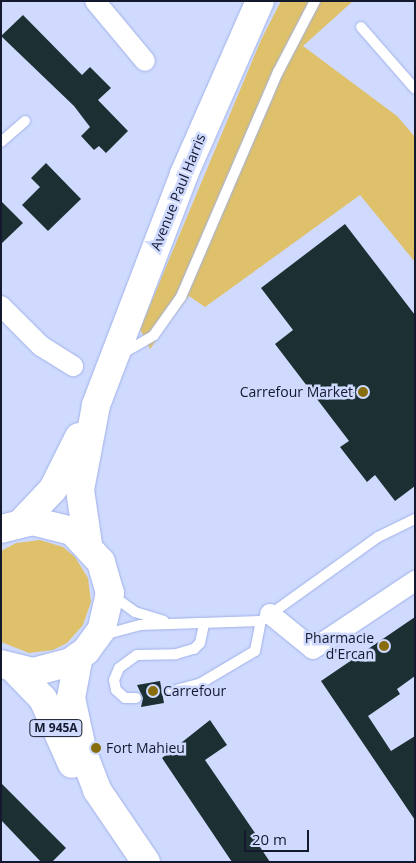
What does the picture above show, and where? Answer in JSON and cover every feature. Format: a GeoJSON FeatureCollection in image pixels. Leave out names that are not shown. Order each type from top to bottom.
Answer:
{"type":"FeatureCollection","features":[{"type":"Feature","properties":{"kind":"main road","name":"Avenue Paul Harris"},"geometry":{"type":"LineString","coordinates":[[11,526],[53,489],[103,385],[184,174],[255,6]]}},
{"type":"Feature","properties":{"kind":"main road","name":"Avenue Paul Harris"},"geometry":{"type":"LineString","coordinates":[[88,544],[80,505],[81,479],[103,385]]}},
{"type":"Feature","properties":{"kind":"main road"},"geometry":{"type":"LineString","coordinates":[[7,666],[53,669],[88,647],[106,621],[110,593],[101,562],[88,544],[62,526],[11,526]]}},
{"type":"Feature","properties":{"kind":"main road","name":"M 945A"},"geometry":{"type":"LineString","coordinates":[[88,647],[72,691],[72,710],[82,753],[97,790]]}},
{"type":"Feature","properties":{"kind":"main road","name":"M 945A"},"geometry":{"type":"LineString","coordinates":[[7,666],[43,699],[67,755],[97,790],[146,862]]}},
{"type":"Feature","properties":{"kind":"street"},"geometry":{"type":"LineString","coordinates":[[95,1],[145,61]]}},
{"type":"Feature","properties":{"kind":"street"},"geometry":{"type":"LineString","coordinates":[[1,306],[42,346],[73,366]]}},
{"type":"Feature","properties":{"kind":"street"},"geometry":{"type":"LineString","coordinates":[[266,617],[313,649],[415,581]]}},
{"type":"Feature","properties":{"kind":"lane"},"geometry":{"type":"LineString","coordinates":[[113,359],[154,336],[181,297],[278,72],[315,1]]}},
{"type":"Feature","properties":{"kind":"lane"},"geometry":{"type":"LineString","coordinates":[[361,27],[415,89]]}},
{"type":"Feature","properties":{"kind":"lane"},"geometry":{"type":"LineString","coordinates":[[1,142],[25,121]]}},
{"type":"Feature","properties":{"kind":"lane"},"geometry":{"type":"LineString","coordinates":[[88,647],[132,627],[172,623],[204,624],[266,617],[378,537],[415,519]]}},
{"type":"Feature","properties":{"kind":"lane"},"geometry":{"type":"LineString","coordinates":[[110,593],[134,612],[172,623]]}},
{"type":"Feature","properties":{"kind":"lane"},"geometry":{"type":"LineString","coordinates":[[172,691],[201,683],[255,651],[266,617]]}},
{"type":"Feature","properties":{"kind":"lane"},"geometry":{"type":"LineString","coordinates":[[136,698],[125,698],[116,690],[114,677],[119,668],[137,655],[176,654],[194,649],[200,643],[204,624]]}},
{"type":"Feature","properties":{"kind":"shaded area"},"geometry":{"type":"Polygon","coordinates":[[[281,1],[353,1],[303,46],[397,116],[415,137],[415,262],[360,195],[205,307],[189,296],[150,349],[140,329],[261,40],[281,1]]]}},
{"type":"Feature","properties":{"kind":"shaded area"},"geometry":{"type":"Polygon","coordinates":[[[40,540],[63,547],[75,557],[88,578],[91,602],[83,625],[67,643],[53,650],[29,653],[1,642],[1,551],[16,543],[40,540]]]}},
{"type":"Feature","properties":{"kind":"building"},"geometry":{"type":"Polygon","coordinates":[[[23,15],[82,75],[90,67],[111,88],[98,100],[128,131],[106,153],[99,146],[94,150],[81,136],[90,127],[74,106],[1,36],[23,15]]]}},
{"type":"Feature","properties":{"kind":"building"},"geometry":{"type":"Polygon","coordinates":[[[46,163],[81,199],[48,231],[22,205],[40,187],[31,178],[46,163]]]}},
{"type":"Feature","properties":{"kind":"building"},"geometry":{"type":"Polygon","coordinates":[[[1,201],[23,223],[1,244],[1,201]]]}},
{"type":"Feature","properties":{"kind":"building","name":"Carrefour Market"},"geometry":{"type":"Polygon","coordinates":[[[345,224],[415,315],[415,486],[395,501],[375,475],[367,482],[340,447],[349,441],[275,344],[293,330],[261,288],[345,224]]]}},
{"type":"Feature","properties":{"kind":"building"},"geometry":{"type":"Polygon","coordinates":[[[415,617],[415,676],[397,689],[400,694],[368,716],[391,751],[415,736],[415,820],[321,681],[415,617]]]}},
{"type":"Feature","properties":{"kind":"building"},"geometry":{"type":"Polygon","coordinates":[[[160,681],[164,703],[141,707],[143,698],[137,685],[160,681]]]}},
{"type":"Feature","properties":{"kind":"building"},"geometry":{"type":"Polygon","coordinates":[[[210,720],[227,745],[205,760],[255,833],[252,835],[270,862],[232,862],[162,758],[210,720]]]}},
{"type":"Feature","properties":{"kind":"building"},"geometry":{"type":"Polygon","coordinates":[[[1,783],[66,848],[52,862],[41,862],[1,820],[1,783]]]}},
{"type":"Feature","properties":{"kind":"place","name":"Carrefour Market"},"geometry":{"type":"Point","coordinates":[363,392]}},
{"type":"Feature","properties":{"kind":"place","name":"Pharmacie d'Ercan"},"geometry":{"type":"Point","coordinates":[384,646]}},
{"type":"Feature","properties":{"kind":"place","name":"Carrefour"},"geometry":{"type":"Point","coordinates":[153,691]}},
{"type":"Feature","properties":{"kind":"place","name":"Fort Mahieu"},"geometry":{"type":"Point","coordinates":[96,748]}}]}
